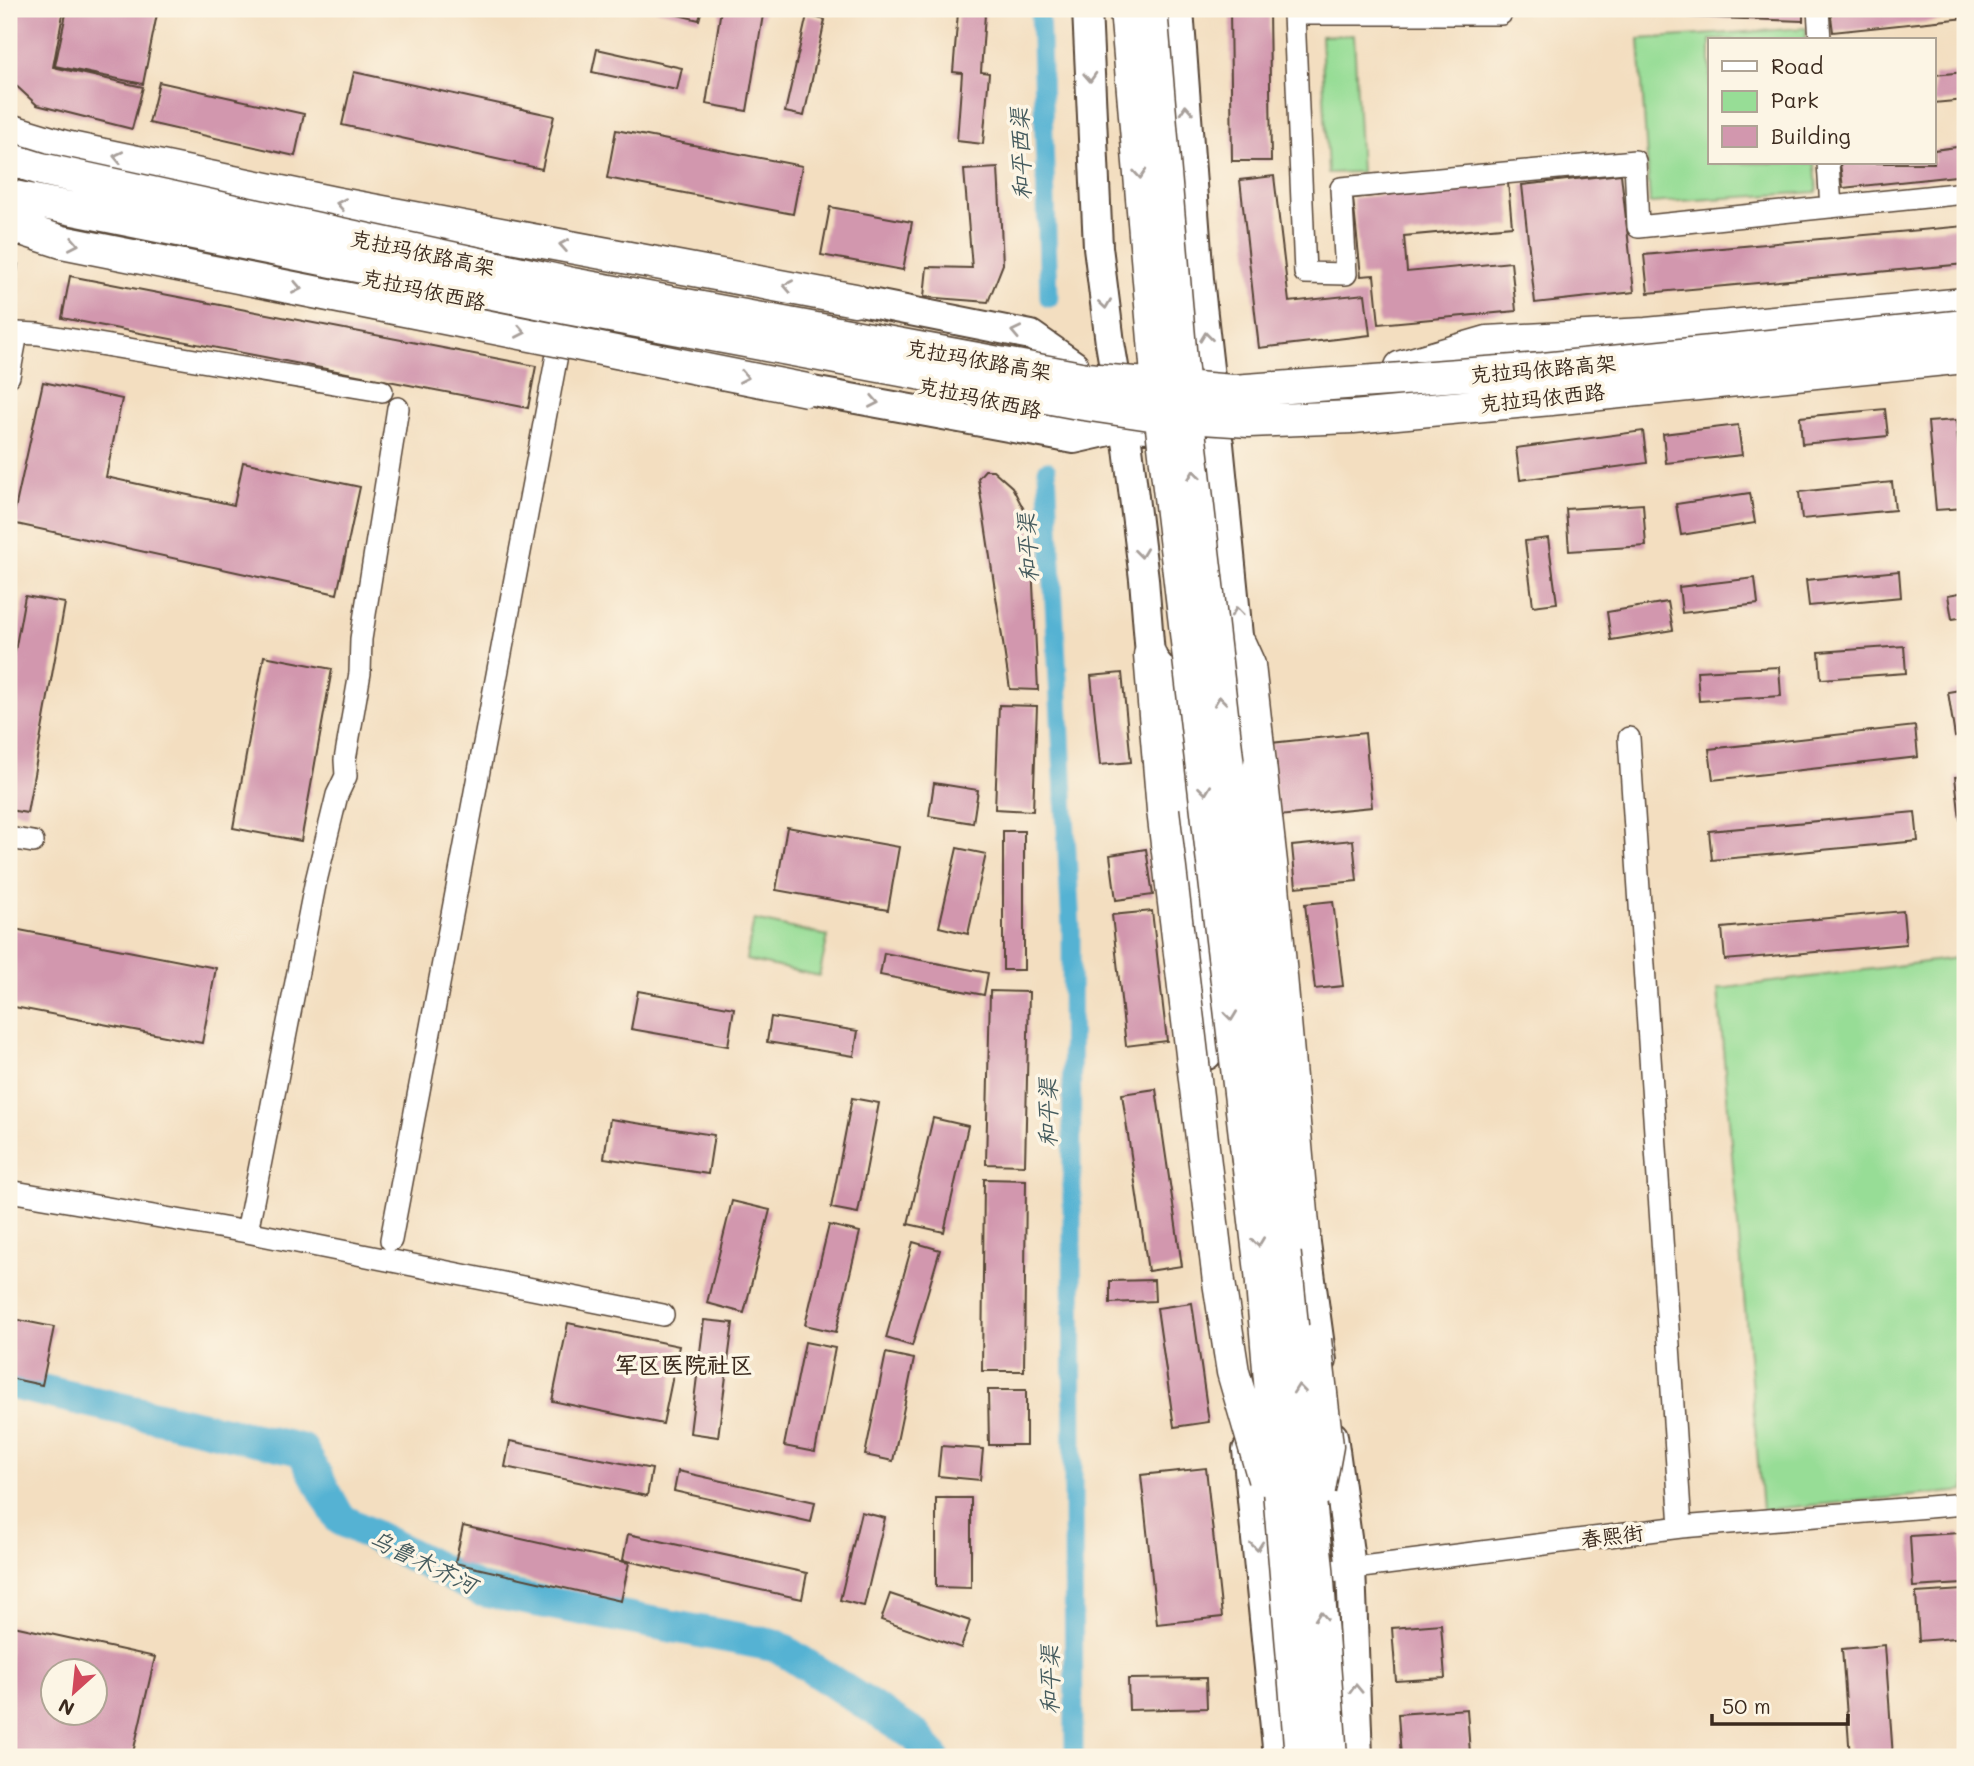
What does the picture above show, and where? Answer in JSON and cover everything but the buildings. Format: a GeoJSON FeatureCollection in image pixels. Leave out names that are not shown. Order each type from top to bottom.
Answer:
{"type":"FeatureCollection","features":[{"type":"Feature","properties":{"kind":"highway"},"geometry":{"type":"LineString","coordinates":[[1126,9],[1160,411],[1261,1272],[1301,1757]]}},
{"type":"Feature","properties":{"kind":"highway"},"geometry":{"type":"LineString","coordinates":[[1151,9],[1186,413],[1282,1230],[1312,1525],[1331,1757]]}},
{"type":"Feature","properties":{"kind":"highway"},"geometry":{"type":"LineString","coordinates":[[9,130],[65,146],[334,202],[855,300]]}},
{"type":"Feature","properties":{"kind":"highway","name":"克拉玛依路高架"},"geometry":{"type":"LineString","coordinates":[[9,159],[41,169],[572,284],[1086,379],[1233,391],[1544,369],[1965,324]]}},
{"type":"Feature","properties":{"kind":"highway","name":"克拉玛依路高架"},"geometry":{"type":"LineString","coordinates":[[9,196],[567,308],[1070,402],[1157,415],[1249,421],[1353,417],[1965,358]]}},
{"type":"Feature","properties":{"kind":"highway"},"geometry":{"type":"LineString","coordinates":[[9,225],[62,242],[807,390]]}},
{"type":"Feature","properties":{"kind":"highway"},"geometry":{"type":"LineString","coordinates":[[1402,367],[1487,342],[1646,334],[1965,304]]}},
{"type":"Feature","properties":{"kind":"highway"},"geometry":{"type":"LineString","coordinates":[[1240,645],[1248,666],[1271,863],[1306,1264],[1328,1446],[1312,1525]]}},
{"type":"Feature","properties":{"kind":"highway"},"geometry":{"type":"LineString","coordinates":[[1150,655],[1163,810],[1233,1372],[1283,1544]]}},
{"type":"Feature","properties":{"kind":"main road"},"geometry":{"type":"LineString","coordinates":[[1087,9],[1098,247],[1125,428],[1144,579],[1150,655],[1167,676],[1278,1757]]}},
{"type":"Feature","properties":{"kind":"main road"},"geometry":{"type":"LineString","coordinates":[[1179,9],[1199,279],[1240,645],[1249,833],[1351,1567],[1359,1757]]}},
{"type":"Feature","properties":{"kind":"main road","name":"克拉玛依西路"},"geometry":{"type":"LineString","coordinates":[[9,153],[226,210],[1074,365],[1211,379],[1965,324]]}},
{"type":"Feature","properties":{"kind":"main road","name":"克拉玛依西路"},"geometry":{"type":"LineString","coordinates":[[9,196],[132,229],[682,341],[961,390],[1125,428],[1216,431],[1289,428],[1567,393],[1965,358]]}},
{"type":"Feature","properties":{"kind":"main road"},"geometry":{"type":"LineString","coordinates":[[855,300],[1031,335],[1074,365]]}},
{"type":"Feature","properties":{"kind":"main road"},"geometry":{"type":"LineString","coordinates":[[807,390],[1074,439],[1125,428]]}},
{"type":"Feature","properties":{"kind":"street"},"geometry":{"type":"LineString","coordinates":[[1501,9],[1501,14],[1294,14],[1305,273],[1346,274],[1341,188],[1635,161],[1639,227],[1965,193]]}},
{"type":"Feature","properties":{"kind":"street"},"geometry":{"type":"LineString","coordinates":[[1818,9],[1820,38]]}},
{"type":"Feature","properties":{"kind":"street"},"geometry":{"type":"LineString","coordinates":[[1828,164],[1830,207]]}},
{"type":"Feature","properties":{"kind":"street"},"geometry":{"type":"LineString","coordinates":[[391,1240],[572,272]]}},
{"type":"Feature","properties":{"kind":"street"},"geometry":{"type":"LineString","coordinates":[[9,376],[17,333],[38,334],[382,391]]}},
{"type":"Feature","properties":{"kind":"street"},"geometry":{"type":"LineString","coordinates":[[247,1232],[315,885],[337,795],[346,776],[345,760],[360,673],[361,639],[398,408]]}},
{"type":"Feature","properties":{"kind":"street"},"geometry":{"type":"LineString","coordinates":[[1629,738],[1681,1527]]}},
{"type":"Feature","properties":{"kind":"street"},"geometry":{"type":"LineString","coordinates":[[9,838],[33,842]]}},
{"type":"Feature","properties":{"kind":"street"},"geometry":{"type":"LineString","coordinates":[[9,1191],[247,1232],[663,1315]]}},
{"type":"Feature","properties":{"kind":"street","name":"春熙街"},"geometry":{"type":"LineString","coordinates":[[1260,1581],[1351,1567],[1681,1527],[1965,1504]]}},
{"type":"Feature","properties":{"kind":"green space"},"geometry":{"type":"Polygon","coordinates":[[[1806,28],[1806,38],[1708,38],[1708,164],[1815,164],[1817,192],[1650,203],[1639,39],[1806,28]]]}},
{"type":"Feature","properties":{"kind":"green space"},"geometry":{"type":"Polygon","coordinates":[[[1354,35],[1361,172],[1328,173],[1321,36],[1354,35]]]}},
{"type":"Feature","properties":{"kind":"green space"},"geometry":{"type":"Polygon","coordinates":[[[754,920],[828,936],[819,976],[746,960],[754,920]]]}},
{"type":"Feature","properties":{"kind":"green space"},"geometry":{"type":"Polygon","coordinates":[[[1965,957],[1965,1491],[1762,1510],[1718,989],[1965,957]]]}},
{"type":"Feature","properties":{"kind":"waterway","name":"和平西渠"},"geometry":{"type":"LineString","coordinates":[[1040,9],[1049,298]]}},
{"type":"Feature","properties":{"kind":"waterway","name":"和平渠"},"geometry":{"type":"LineString","coordinates":[[1047,470],[1071,928],[1074,1757]]}},
{"type":"Feature","properties":{"kind":"waterway","name":"乌鲁木齐河"},"geometry":{"type":"LineString","coordinates":[[9,1383],[302,1450],[340,1519],[480,1590],[777,1646],[916,1736],[933,1757]]}},
{"type":"Feature","properties":{"kind":"district","name":"军区医院社区"},"geometry":{"type":"Point","coordinates":[684,1364]}}]}
